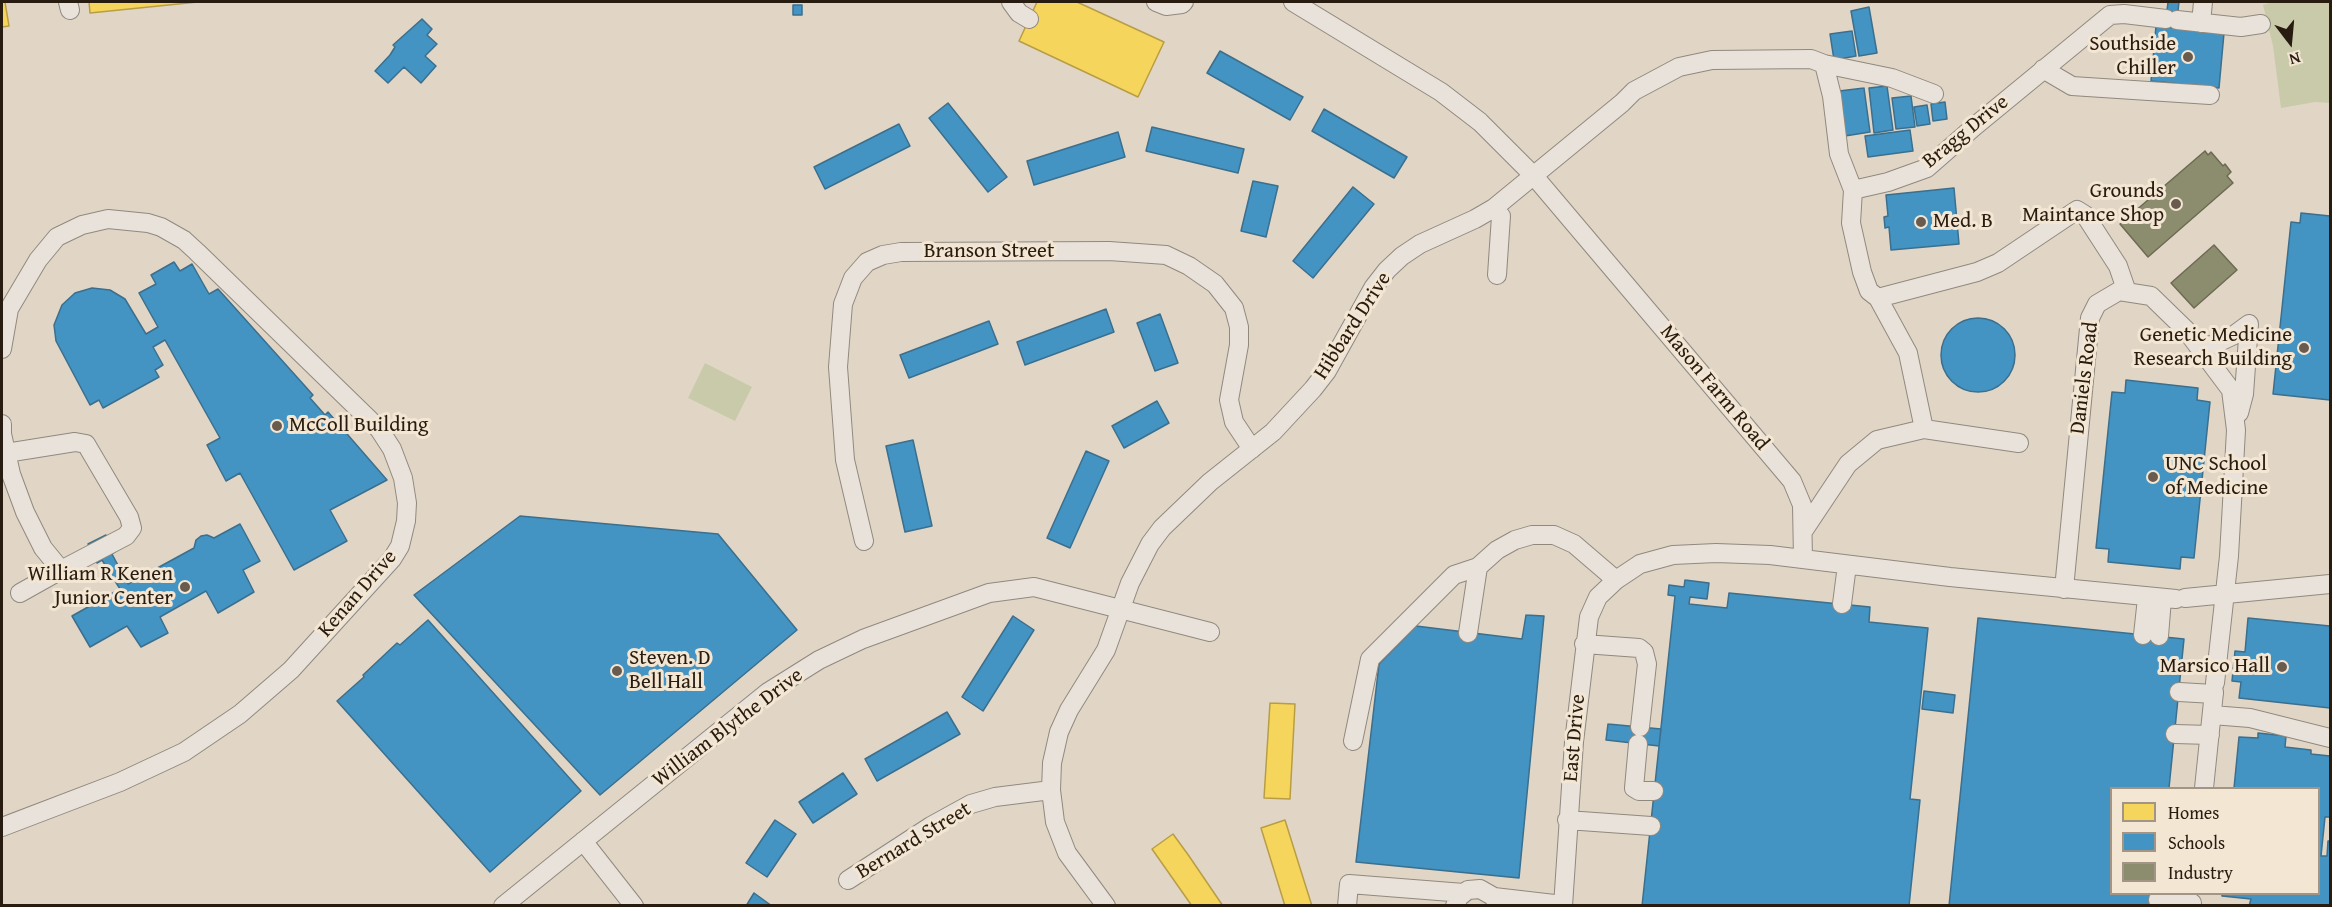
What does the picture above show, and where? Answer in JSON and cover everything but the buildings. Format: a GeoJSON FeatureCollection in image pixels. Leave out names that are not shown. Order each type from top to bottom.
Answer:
{"type":"FeatureCollection","features":[{"type":"Feature","properties":{"kind":"street"},"geometry":{"type":"LineString","coordinates":[[1011,2],[1019,13],[1029,19]]}},
{"type":"Feature","properties":{"kind":"street"},"geometry":{"type":"LineString","coordinates":[[1156,2],[1166,6],[1184,2]]}},
{"type":"Feature","properties":{"kind":"street","name":"Mason Farm Road"},"geometry":{"type":"LineString","coordinates":[[1293,2],[1441,92],[1480,122],[1534,176],[1785,472],[1800,498],[1804,530],[1803,559]]}},
{"type":"Feature","properties":{"kind":"street"},"geometry":{"type":"LineString","coordinates":[[2201,23],[2204,2]]}},
{"type":"Feature","properties":{"kind":"street","name":"Bragg Drive"},"geometry":{"type":"LineString","coordinates":[[1852,190],[1888,182],[1927,168],[2110,15],[2124,14],[2241,27],[2261,24]]}},
{"type":"Feature","properties":{"kind":"street","name":"Hibbard Drive"},"geometry":{"type":"LineString","coordinates":[[1106,906],[1067,853],[1055,822],[1051,789],[1052,763],[1059,732],[1077,694],[1106,650],[1119,609],[1138,565],[1162,528],[1210,482],[1273,432],[1327,371],[1373,288],[1387,270],[1420,244],[1494,208],[1634,91],[1680,67],[1712,60],[1818,62],[1892,78],[1934,94]]}},
{"type":"Feature","properties":{"kind":"street"},"geometry":{"type":"LineString","coordinates":[[1818,62],[1832,96],[1839,154],[1852,190],[1851,223],[1862,272],[1869,291],[1878,298],[1908,353],[1924,429]]}},
{"type":"Feature","properties":{"kind":"street"},"geometry":{"type":"LineString","coordinates":[[2036,75],[2072,86],[2210,95]]}},
{"type":"Feature","properties":{"kind":"street"},"geometry":{"type":"LineString","coordinates":[[1878,298],[1977,272],[1998,263],[2077,210],[2085,215],[2118,266],[2127,292],[2151,296],[2186,330],[2231,390],[2236,430]]}},
{"type":"Feature","properties":{"kind":"street"},"geometry":{"type":"LineString","coordinates":[[1497,275],[1500,216]]}},
{"type":"Feature","properties":{"kind":"street","name":"Kenan Drive"},"geometry":{"type":"LineString","coordinates":[[2,349],[9,309],[38,260],[57,237],[82,225],[108,219],[148,223],[161,227],[184,240],[197,252],[379,429],[392,449],[403,478],[407,503],[400,546],[392,559],[291,670],[240,714],[184,752],[120,782],[2,827]]}},
{"type":"Feature","properties":{"kind":"street","name":"Branson Street"},"geometry":{"type":"LineString","coordinates":[[864,541],[845,460],[838,367],[843,304],[853,278],[867,262],[883,255],[901,252],[1109,251],[1166,255],[1189,266],[1215,284],[1234,308],[1239,327],[1239,345],[1229,400],[1234,422],[1252,449]]}},
{"type":"Feature","properties":{"kind":"street","name":"Daniels Road"},"geometry":{"type":"LineString","coordinates":[[2064,589],[2090,318],[2097,304],[2119,291],[2127,292]]}},
{"type":"Feature","properties":{"kind":"street"},"geometry":{"type":"LineString","coordinates":[[2198,346],[2213,345],[2234,335],[2249,324],[2244,394],[2236,430],[2229,556],[2204,787]]}},
{"type":"Feature","properties":{"kind":"street"},"geometry":{"type":"LineString","coordinates":[[2,424],[11,474],[25,512],[43,548],[61,570]]}},
{"type":"Feature","properties":{"kind":"street"},"geometry":{"type":"LineString","coordinates":[[1804,530],[1848,464],[1877,440],[1924,429],[2019,443]]}},
{"type":"Feature","properties":{"kind":"street"},"geometry":{"type":"LineString","coordinates":[[6,453],[75,442],[86,444],[129,517],[132,528],[126,536],[20,593]]}},
{"type":"Feature","properties":{"kind":"street"},"geometry":{"type":"LineString","coordinates":[[1353,741],[1370,659],[1454,575],[1478,567],[1497,550],[1515,540],[1532,535],[1554,535],[1574,544],[1616,580]]}},
{"type":"Feature","properties":{"kind":"street","name":"East Drive"},"geometry":{"type":"LineString","coordinates":[[1563,905],[1567,820],[1584,644],[1589,617],[1598,597],[1616,580],[1640,564],[1674,555],[1716,553],[1803,559]]}},
{"type":"Feature","properties":{"kind":"street"},"geometry":{"type":"LineString","coordinates":[[1803,559],[2064,589],[2168,598],[2224,595],[2331,584]]}},
{"type":"Feature","properties":{"kind":"street"},"geometry":{"type":"LineString","coordinates":[[1842,604],[1847,565]]}},
{"type":"Feature","properties":{"kind":"street"},"geometry":{"type":"LineString","coordinates":[[1468,633],[1478,567]]}},
{"type":"Feature","properties":{"kind":"street","name":"William Blythe Drive"},"geometry":{"type":"LineString","coordinates":[[503,906],[768,692],[819,660],[862,639],[990,593],[1018,588],[1048,590],[1210,632]]}},
{"type":"Feature","properties":{"kind":"street"},"geometry":{"type":"LineString","coordinates":[[2151,635],[2168,598]]}},
{"type":"Feature","properties":{"kind":"street"},"geometry":{"type":"LineString","coordinates":[[1584,644],[1639,648],[1644,652],[1647,664],[1634,788],[1639,791],[1654,792]]}},
{"type":"Feature","properties":{"kind":"street"},"geometry":{"type":"LineString","coordinates":[[2179,692],[2215,690]]}},
{"type":"Feature","properties":{"kind":"street"},"geometry":{"type":"LineString","coordinates":[[2212,715],[2250,718],[2331,738]]}},
{"type":"Feature","properties":{"kind":"street"},"geometry":{"type":"LineString","coordinates":[[2175,734],[2210,735]]}},
{"type":"Feature","properties":{"kind":"street","name":"Bernard Street"},"geometry":{"type":"LineString","coordinates":[[848,880],[931,826],[971,804],[995,797],[1051,789]]}},
{"type":"Feature","properties":{"kind":"street"},"geometry":{"type":"LineString","coordinates":[[1567,820],[1651,826]]}},
{"type":"Feature","properties":{"kind":"street"},"geometry":{"type":"LineString","coordinates":[[584,841],[634,906]]}},
{"type":"Feature","properties":{"kind":"street"},"geometry":{"type":"LineString","coordinates":[[1347,906],[1349,884],[1459,899],[1468,890],[1480,889],[1496,901],[1563,905]]}},
{"type":"Feature","properties":{"kind":"street"},"geometry":{"type":"LineString","coordinates":[[2158,900],[2193,901]]}},
{"type":"Feature","properties":{"kind":"green space"},"geometry":{"type":"Polygon","coordinates":[[[2273,2],[2330,2],[2330,103],[2315,102],[2281,108],[2273,46],[2263,5],[2273,2]]]}},
{"type":"Feature","properties":{"kind":"green space"},"geometry":{"type":"Polygon","coordinates":[[[705,363],[752,387],[735,421],[688,398],[705,363]]]}},
{"type":"Feature","properties":{"kind":"place","name":"Southside Chiller"},"geometry":{"type":"Point","coordinates":[2188,57]}},
{"type":"Feature","properties":{"kind":"place","name":"Grounds Maintance Shop"},"geometry":{"type":"Point","coordinates":[2176,204]}},
{"type":"Feature","properties":{"kind":"place","name":"Med. B"},"geometry":{"type":"Point","coordinates":[1921,222]}},
{"type":"Feature","properties":{"kind":"place","name":"Genetic Medicine Research Building"},"geometry":{"type":"Point","coordinates":[2304,348]}},
{"type":"Feature","properties":{"kind":"place","name":"McColl Building"},"geometry":{"type":"Point","coordinates":[277,426]}},
{"type":"Feature","properties":{"kind":"place","name":"UNC School of Medicine"},"geometry":{"type":"Point","coordinates":[2153,477]}},
{"type":"Feature","properties":{"kind":"place","name":"William R Kenen Junior Center"},"geometry":{"type":"Point","coordinates":[185,587]}},
{"type":"Feature","properties":{"kind":"place","name":"Marsico Hall"},"geometry":{"type":"Point","coordinates":[2282,667]}},
{"type":"Feature","properties":{"kind":"place","name":"Steven. D Bell Hall"},"geometry":{"type":"Point","coordinates":[617,671]}}]}
